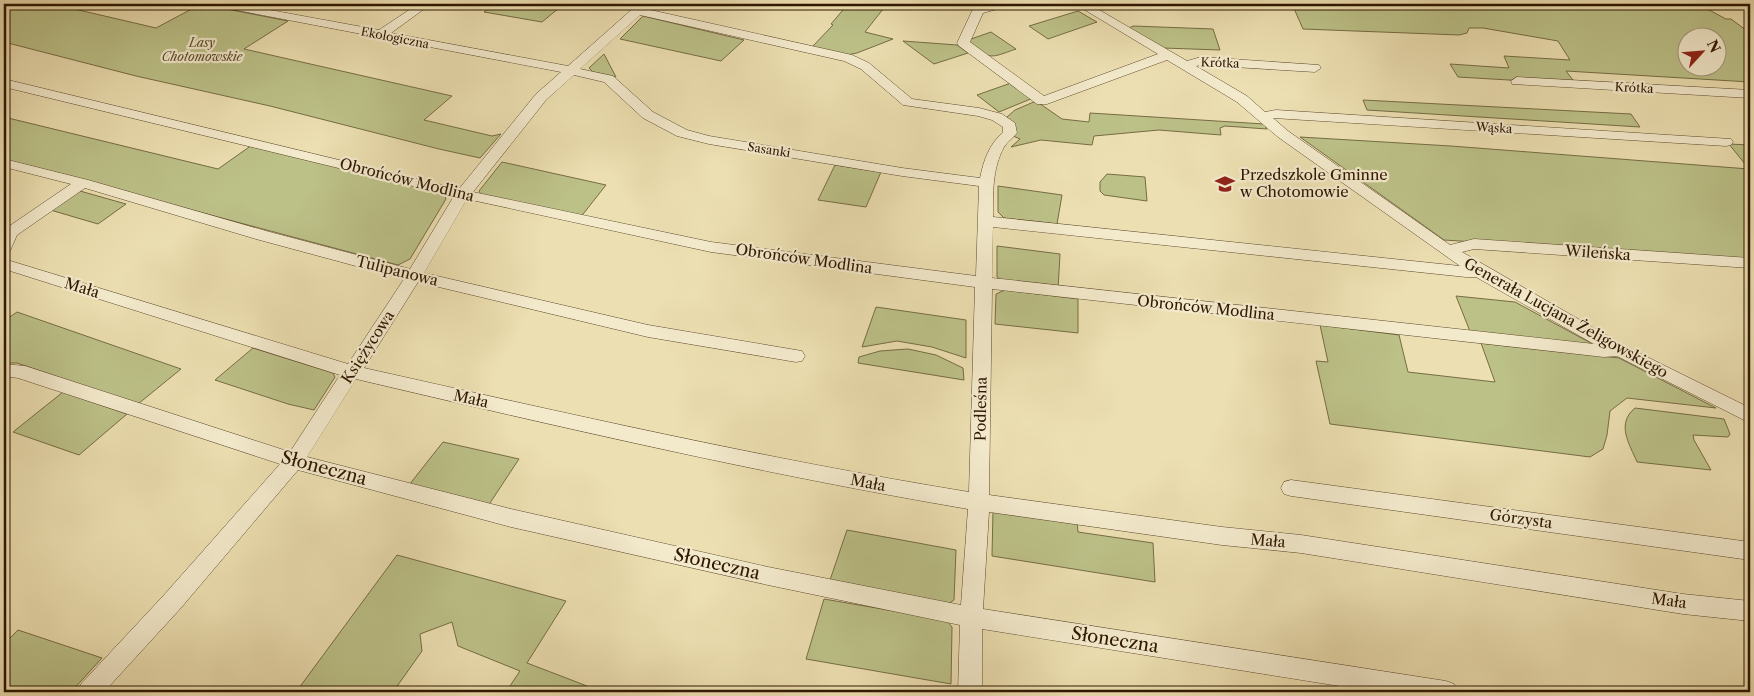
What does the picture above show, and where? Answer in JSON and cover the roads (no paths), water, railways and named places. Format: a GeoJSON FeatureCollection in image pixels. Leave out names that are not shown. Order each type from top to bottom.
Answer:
{"type":"FeatureCollection","features":[{"type":"Feature","properties":{"kind":"street","name":"Ekologiczna"},"geometry":{"type":"LineString","coordinates":[[220,4],[570,70]]}},
{"type":"Feature","properties":{"kind":"street"},"geometry":{"type":"LineString","coordinates":[[380,35],[425,4]]}},
{"type":"Feature","properties":{"kind":"street"},"geometry":{"type":"LineString","coordinates":[[1004,4],[978,11],[964,43],[1042,100],[1168,55]]}},
{"type":"Feature","properties":{"kind":"street","name":"Generała Lucjana Żeligowskiego"},"geometry":{"type":"LineString","coordinates":[[1081,4],[1242,99],[1276,128],[1448,251],[1479,271],[1618,350],[1750,416]]}},
{"type":"Feature","properties":{"kind":"street","name":"Księżycowa"},"geometry":{"type":"LineString","coordinates":[[89,692],[172,602],[294,461],[414,276],[463,194],[540,98],[641,7]]}},
{"type":"Feature","properties":{"kind":"street","name":"Podleśna"},"geometry":{"type":"LineString","coordinates":[[641,7],[848,58],[865,66],[908,102],[978,112],[997,117],[1010,126],[1010,133],[998,144],[990,163],[986,183],[979,502],[971,617],[970,692]]}},
{"type":"Feature","properties":{"kind":"street","name":"Krótka"},"geometry":{"type":"LineString","coordinates":[[1186,65],[1201,62],[1315,68]]}},
{"type":"Feature","properties":{"kind":"street","name":"Sasanki"},"geometry":{"type":"LineString","coordinates":[[570,70],[608,79],[648,115],[682,133],[709,140],[902,172],[986,183]]}},
{"type":"Feature","properties":{"kind":"street","name":"Krótka"},"geometry":{"type":"LineString","coordinates":[[1517,81],[1750,94]]}},
{"type":"Feature","properties":{"kind":"street","name":"Obrońców Modlina"},"geometry":{"type":"LineString","coordinates":[[4,83],[463,194],[711,247],[984,284],[1604,351],[1618,350]]}},
{"type":"Feature","properties":{"kind":"street","name":"Wąska"},"geometry":{"type":"LineString","coordinates":[[1263,116],[1276,114],[1726,142]]}},
{"type":"Feature","properties":{"kind":"street","name":"Tulipanowa"},"geometry":{"type":"LineString","coordinates":[[4,163],[83,183],[414,276],[648,331],[796,356]]}},
{"type":"Feature","properties":{"kind":"street"},"geometry":{"type":"LineString","coordinates":[[4,247],[10,232],[83,183]]}},
{"type":"Feature","properties":{"kind":"street"},"geometry":{"type":"LineString","coordinates":[[985,221],[1466,272],[1479,271]]}},
{"type":"Feature","properties":{"kind":"street","name":"Wileńska"},"geometry":{"type":"LineString","coordinates":[[1448,251],[1474,244],[1750,263]]}},
{"type":"Feature","properties":{"kind":"street","name":"Mała"},"geometry":{"type":"LineString","coordinates":[[4,264],[352,372],[544,416],[870,484],[979,502],[1212,535],[1301,544],[1683,604],[1750,611]]}},
{"type":"Feature","properties":{"kind":"street","name":"Słoneczna"},"geometry":{"type":"LineString","coordinates":[[4,370],[19,371],[294,461],[511,518],[768,576],[971,617],[1446,692]]}},
{"type":"Feature","properties":{"kind":"street","name":"Górzysta"},"geometry":{"type":"LineString","coordinates":[[1291,488],[1750,551]]}},
{"type":"Feature","properties":{"kind":"place","name":"Przedszkole Gminne w Chotomowie"},"geometry":{"type":"Point","coordinates":[1225,184]}},
{"type":"Feature","properties":{"kind":"park label","name":"Lasy Chotomowskie"},"geometry":{"type":"Point","coordinates":[202,50]}}]}
